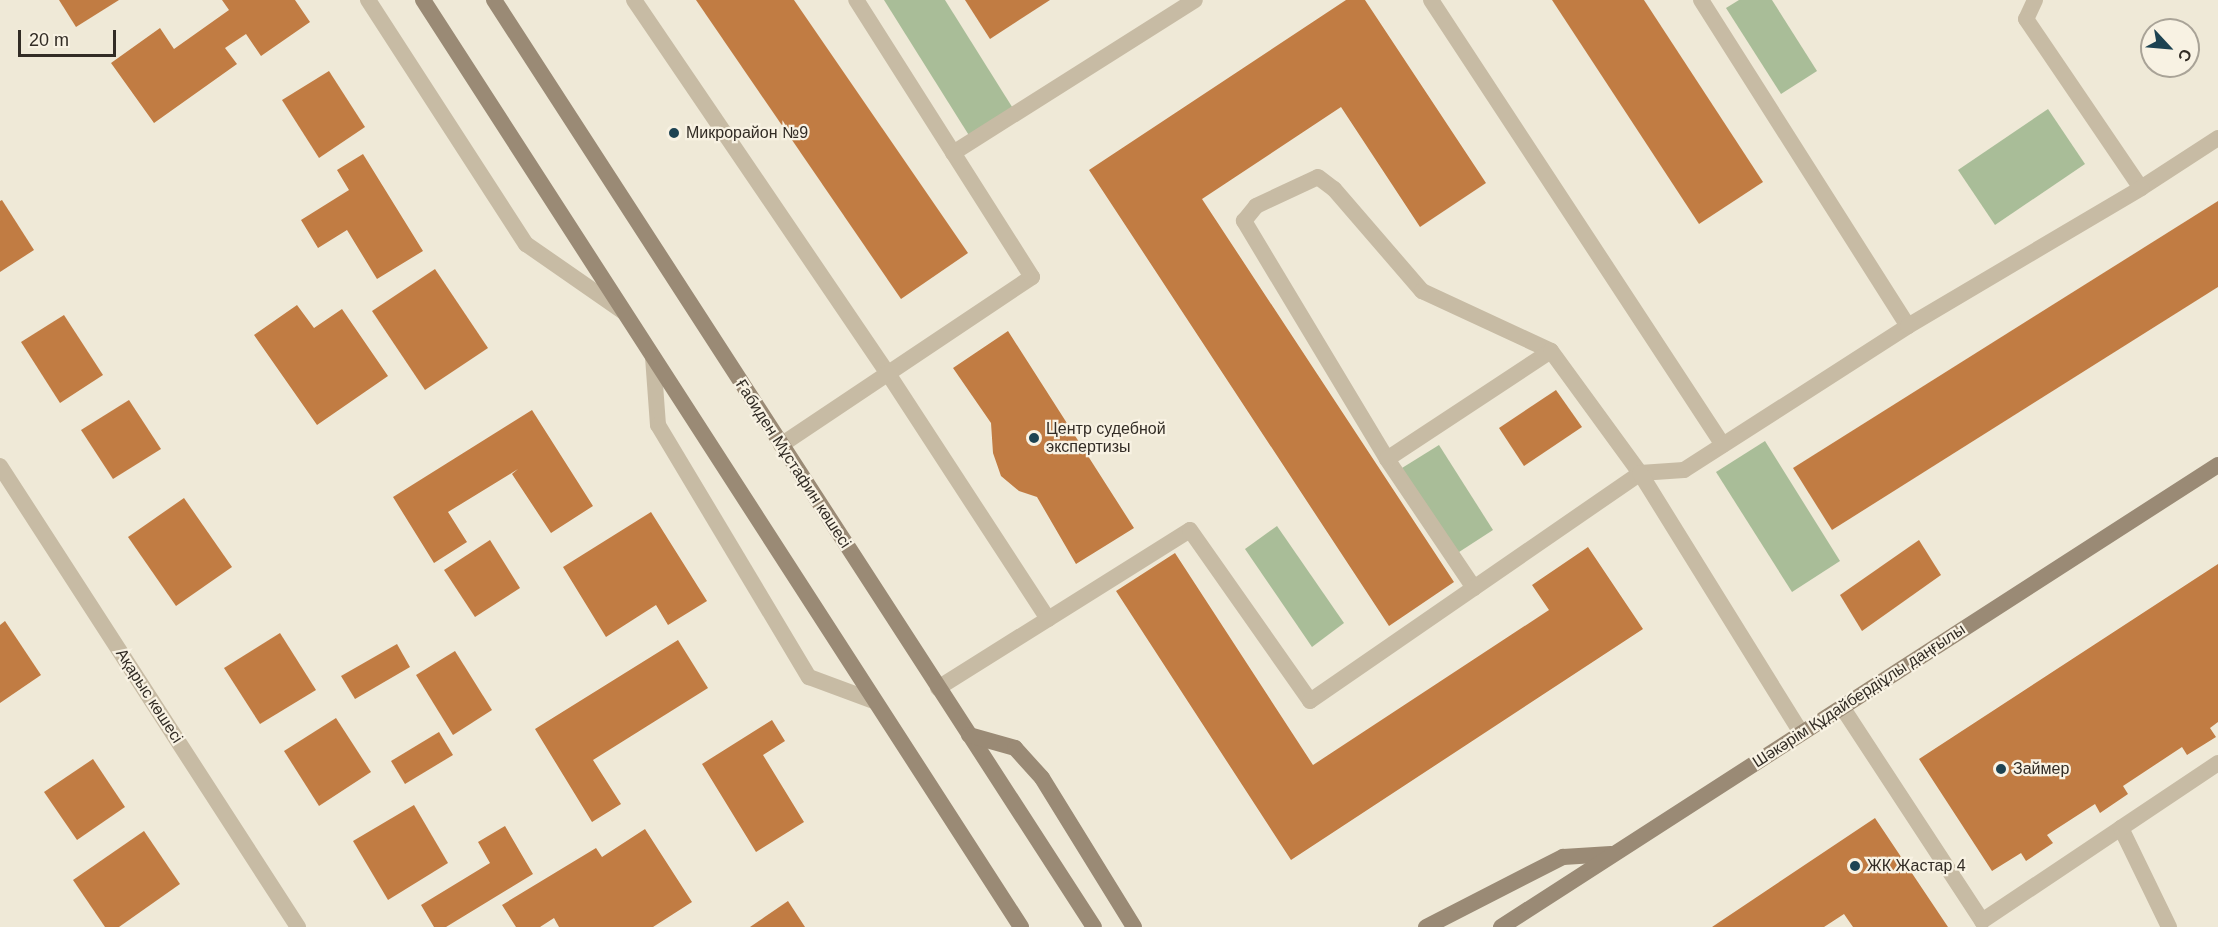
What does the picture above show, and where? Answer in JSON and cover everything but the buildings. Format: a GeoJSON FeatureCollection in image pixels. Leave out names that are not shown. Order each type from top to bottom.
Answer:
{"type":"FeatureCollection","features":[{"type":"Feature","properties":{"kind":"main road"},"geometry":{"type":"LineString","coordinates":[[423,0],[1021,927]]}},
{"type":"Feature","properties":{"kind":"main road","name":"Ғабиден Мұстафин көшесі"},"geometry":{"type":"LineString","coordinates":[[494,0],[1094,927]]}},
{"type":"Feature","properties":{"kind":"main road","name":"Шәкәрім Құдайбердіұлы даңғылы"},"geometry":{"type":"LineString","coordinates":[[1500,927],[2218,465]]}},
{"type":"Feature","properties":{"kind":"main road"},"geometry":{"type":"LineString","coordinates":[[969,735],[1015,748],[1041,778],[1134,927]]}},
{"type":"Feature","properties":{"kind":"main road"},"geometry":{"type":"LineString","coordinates":[[1426,927],[1563,857],[1614,854]]}},
{"type":"Feature","properties":{"kind":"street"},"geometry":{"type":"LineString","coordinates":[[368,0],[526,244],[624,312]]}},
{"type":"Feature","properties":{"kind":"street"},"geometry":{"type":"LineString","coordinates":[[634,0],[887,372],[1048,619]]}},
{"type":"Feature","properties":{"kind":"street"},"geometry":{"type":"LineString","coordinates":[[781,445],[1032,277],[856,0]]}},
{"type":"Feature","properties":{"kind":"street"},"geometry":{"type":"LineString","coordinates":[[953,153],[1195,0]]}},
{"type":"Feature","properties":{"kind":"street"},"geometry":{"type":"LineString","coordinates":[[1431,0],[1723,445]]}},
{"type":"Feature","properties":{"kind":"street"},"geometry":{"type":"LineString","coordinates":[[1701,0],[1908,326]]}},
{"type":"Feature","properties":{"kind":"street"},"geometry":{"type":"LineString","coordinates":[[2036,0],[2026,19],[2141,188]]}},
{"type":"Feature","properties":{"kind":"street"},"geometry":{"type":"LineString","coordinates":[[938,688],[1190,530],[1310,702],[1640,473],[1684,470],[1908,326],[2141,188],[2218,138]]}},
{"type":"Feature","properties":{"kind":"street"},"geometry":{"type":"LineString","coordinates":[[1474,588],[1388,459],[1244,221],[1256,206],[1317,177],[1334,189],[1422,291],[1551,351],[1640,473],[1801,733]]}},
{"type":"Feature","properties":{"kind":"street"},"geometry":{"type":"LineString","coordinates":[[1388,459],[1551,351]]}},
{"type":"Feature","properties":{"kind":"street"},"geometry":{"type":"LineString","coordinates":[[652,357],[658,425],[809,677],[874,701]]}},
{"type":"Feature","properties":{"kind":"street","name":"Ақарыс көшесі"},"geometry":{"type":"LineString","coordinates":[[0,466],[298,927]]}},
{"type":"Feature","properties":{"kind":"street"},"geometry":{"type":"LineString","coordinates":[[1842,707],[1984,924],[2218,763]]}},
{"type":"Feature","properties":{"kind":"street"},"geometry":{"type":"LineString","coordinates":[[2121,828],[2169,927]]}},
{"type":"Feature","properties":{"kind":"green space"},"geometry":{"type":"Polygon","coordinates":[[[884,0],[945,0],[1014,110],[970,137],[884,0]]]}},
{"type":"Feature","properties":{"kind":"green space"},"geometry":{"type":"Polygon","coordinates":[[[1739,0],[1772,0],[1817,71],[1781,94],[1726,8],[1739,0]]]}},
{"type":"Feature","properties":{"kind":"green space"},"geometry":{"type":"Polygon","coordinates":[[[2048,109],[2085,164],[1995,225],[1958,170],[2048,109]]]}},
{"type":"Feature","properties":{"kind":"green space"},"geometry":{"type":"Polygon","coordinates":[[[1765,441],[1840,561],[1792,592],[1716,472],[1765,441]]]}},
{"type":"Feature","properties":{"kind":"green space"},"geometry":{"type":"Polygon","coordinates":[[[1439,445],[1493,530],[1456,554],[1402,468],[1439,445]]]}},
{"type":"Feature","properties":{"kind":"green space"},"geometry":{"type":"Polygon","coordinates":[[[1277,526],[1344,623],[1312,647],[1245,549],[1277,526]]]}},
{"type":"Feature","properties":{"kind":"place","name":"Микрорайон №9"},"geometry":{"type":"Point","coordinates":[674,133]}},
{"type":"Feature","properties":{"kind":"place","name":"Центр судебной экспертизы"},"geometry":{"type":"Point","coordinates":[1034,438]}},
{"type":"Feature","properties":{"kind":"place","name":"Займер"},"geometry":{"type":"Point","coordinates":[2001,769]}},
{"type":"Feature","properties":{"kind":"place","name":"ЖК Жастар 4"},"geometry":{"type":"Point","coordinates":[1855,866]}}]}
